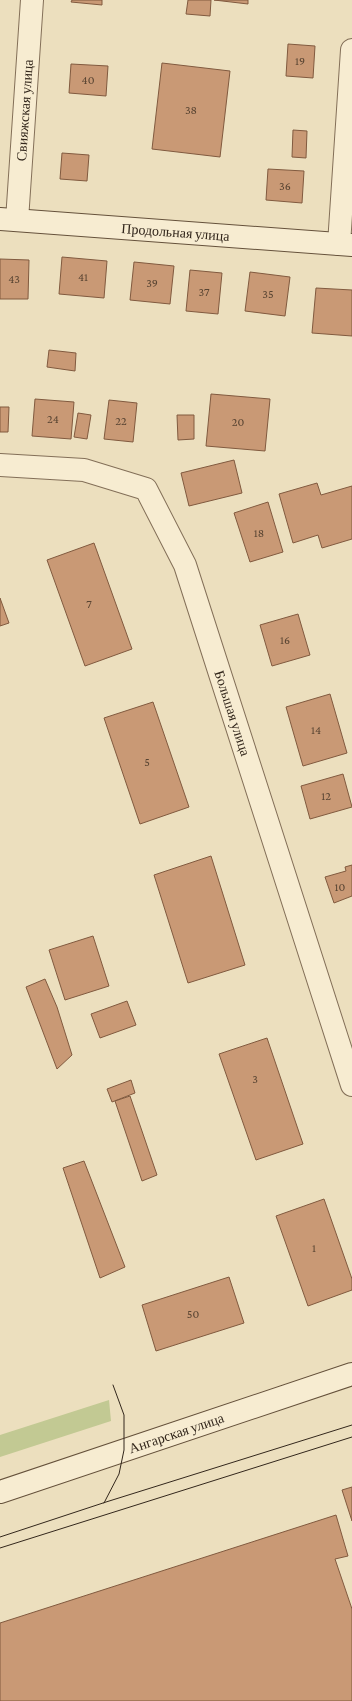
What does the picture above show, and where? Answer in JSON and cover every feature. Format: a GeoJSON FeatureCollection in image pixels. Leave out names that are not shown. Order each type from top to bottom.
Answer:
{"type":"FeatureCollection","features":[{"type":"Feature","properties":{"kind":"street","name":"Свияжская улица"},"geometry":{"type":"LineString","coordinates":[[8,220],[32,0]]}},
{"type":"Feature","properties":{"kind":"street"},"geometry":{"type":"LineString","coordinates":[[346,244],[352,50]]}},
{"type":"Feature","properties":{"kind":"street","name":"Продольная улица"},"geometry":{"type":"LineString","coordinates":[[8,220],[346,244]]}},
{"type":"Feature","properties":{"kind":"street","name":"Большая улица"},"geometry":{"type":"LineString","coordinates":[[0,465],[84,470],[146,490],[185,565],[352,1085]]}},
{"type":"Feature","properties":{"kind":"street","name":"Ангарская улица"},"geometry":{"type":"LineString","coordinates":[[0,1492],[352,1374]]}},
{"type":"Feature","properties":{"kind":"green space"},"geometry":{"type":"Polygon","coordinates":[[[109,1400],[111,1421],[0,1457],[0,1435],[109,1400]]]}},
{"type":"Feature","properties":{"kind":"building"},"geometry":{"type":"Polygon","coordinates":[[[72,0],[102,0],[102,5],[71,2],[72,0]]]}},
{"type":"Feature","properties":{"kind":"building"},"geometry":{"type":"Polygon","coordinates":[[[188,0],[211,0],[210,16],[186,14],[188,0]]]}},
{"type":"Feature","properties":{"kind":"building"},"geometry":{"type":"Polygon","coordinates":[[[214,0],[248,0],[248,4],[214,0]]]}},
{"type":"Feature","properties":{"kind":"building"},"geometry":{"type":"Polygon","coordinates":[[[288,44],[315,46],[313,78],[286,76],[288,44]]]}},
{"type":"Feature","properties":{"kind":"building"},"geometry":{"type":"Polygon","coordinates":[[[162,63],[230,71],[220,157],[152,149],[162,63]]]}},
{"type":"Feature","properties":{"kind":"building"},"geometry":{"type":"Polygon","coordinates":[[[71,64],[108,66],[106,96],[69,93],[71,64]]]}},
{"type":"Feature","properties":{"kind":"building"},"geometry":{"type":"Polygon","coordinates":[[[293,130],[307,131],[306,158],[292,157],[293,130]]]}},
{"type":"Feature","properties":{"kind":"building"},"geometry":{"type":"Polygon","coordinates":[[[62,153],[89,155],[87,181],[60,179],[62,153]]]}},
{"type":"Feature","properties":{"kind":"building"},"geometry":{"type":"Polygon","coordinates":[[[268,169],[304,171],[302,203],[266,200],[268,169]]]}},
{"type":"Feature","properties":{"kind":"building"},"geometry":{"type":"Polygon","coordinates":[[[62,257],[107,261],[104,298],[59,294],[62,257]]]}},
{"type":"Feature","properties":{"kind":"building"},"geometry":{"type":"Polygon","coordinates":[[[0,259],[29,260],[28,299],[0,299],[0,259]]]}},
{"type":"Feature","properties":{"kind":"building"},"geometry":{"type":"Polygon","coordinates":[[[134,262],[174,266],[170,304],[130,300],[134,262]]]}},
{"type":"Feature","properties":{"kind":"building"},"geometry":{"type":"Polygon","coordinates":[[[190,270],[222,273],[218,314],[186,311],[190,270]]]}},
{"type":"Feature","properties":{"kind":"building"},"geometry":{"type":"Polygon","coordinates":[[[250,272],[290,277],[285,316],[245,311],[250,272]]]}},
{"type":"Feature","properties":{"kind":"building"},"geometry":{"type":"Polygon","coordinates":[[[316,288],[352,290],[352,336],[312,333],[316,288]]]}},
{"type":"Feature","properties":{"kind":"building"},"geometry":{"type":"Polygon","coordinates":[[[49,350],[76,353],[75,371],[47,367],[49,350]]]}},
{"type":"Feature","properties":{"kind":"building"},"geometry":{"type":"Polygon","coordinates":[[[211,394],[270,399],[265,451],[206,446],[211,394]]]}},
{"type":"Feature","properties":{"kind":"building"},"geometry":{"type":"Polygon","coordinates":[[[35,399],[74,402],[71,439],[32,436],[35,399]]]}},
{"type":"Feature","properties":{"kind":"building"},"geometry":{"type":"Polygon","coordinates":[[[109,400],[137,403],[133,442],[104,439],[109,400]]]}},
{"type":"Feature","properties":{"kind":"building"},"geometry":{"type":"Polygon","coordinates":[[[0,407],[9,407],[8,432],[0,432],[0,407]]]}},
{"type":"Feature","properties":{"kind":"building"},"geometry":{"type":"Polygon","coordinates":[[[78,413],[91,415],[87,439],[74,437],[78,413]]]}},
{"type":"Feature","properties":{"kind":"building"},"geometry":{"type":"Polygon","coordinates":[[[177,415],[194,415],[194,439],[178,440],[177,415]]]}},
{"type":"Feature","properties":{"kind":"building"},"geometry":{"type":"Polygon","coordinates":[[[234,460],[242,493],[189,506],[181,473],[234,460]]]}},
{"type":"Feature","properties":{"kind":"building"},"geometry":{"type":"Polygon","coordinates":[[[317,483],[321,495],[352,486],[352,539],[322,548],[318,535],[293,543],[279,494],[317,483]]]}},
{"type":"Feature","properties":{"kind":"building"},"geometry":{"type":"Polygon","coordinates":[[[268,502],[283,552],[250,562],[234,513],[268,502]]]}},
{"type":"Feature","properties":{"kind":"building"},"geometry":{"type":"Polygon","coordinates":[[[94,543],[132,649],[85,666],[47,560],[94,543]]]}},
{"type":"Feature","properties":{"kind":"building"},"geometry":{"type":"Polygon","coordinates":[[[0,598],[9,623],[0,626],[0,598]]]}},
{"type":"Feature","properties":{"kind":"building"},"geometry":{"type":"Polygon","coordinates":[[[298,614],[310,655],[272,666],[260,625],[298,614]]]}},
{"type":"Feature","properties":{"kind":"building"},"geometry":{"type":"Polygon","coordinates":[[[330,694],[347,753],[303,766],[286,707],[330,694]]]}},
{"type":"Feature","properties":{"kind":"building"},"geometry":{"type":"Polygon","coordinates":[[[153,702],[189,807],[140,824],[104,718],[153,702]]]}},
{"type":"Feature","properties":{"kind":"building"},"geometry":{"type":"Polygon","coordinates":[[[343,774],[352,807],[310,819],[301,786],[343,774]]]}},
{"type":"Feature","properties":{"kind":"building"},"geometry":{"type":"Polygon","coordinates":[[[211,856],[245,965],[188,983],[154,875],[211,856]]]}},
{"type":"Feature","properties":{"kind":"building"},"geometry":{"type":"Polygon","coordinates":[[[352,865],[352,896],[334,903],[325,877],[346,871],[345,867],[352,865]]]}},
{"type":"Feature","properties":{"kind":"building"},"geometry":{"type":"Polygon","coordinates":[[[93,936],[109,986],[65,1000],[49,950],[93,936]]]}},
{"type":"Feature","properties":{"kind":"building"},"geometry":{"type":"Polygon","coordinates":[[[45,979],[57,1007],[72,1055],[57,1069],[26,987],[45,979]]]}},
{"type":"Feature","properties":{"kind":"building"},"geometry":{"type":"Polygon","coordinates":[[[127,1001],[136,1025],[100,1038],[91,1014],[127,1001]]]}},
{"type":"Feature","properties":{"kind":"building"},"geometry":{"type":"Polygon","coordinates":[[[267,1038],[303,1144],[256,1160],[219,1054],[267,1038]]]}},
{"type":"Feature","properties":{"kind":"building"},"geometry":{"type":"Polygon","coordinates":[[[131,1080],[135,1093],[112,1102],[107,1089],[131,1080]]]}},
{"type":"Feature","properties":{"kind":"building"},"geometry":{"type":"Polygon","coordinates":[[[130,1096],[157,1175],[142,1181],[115,1101],[130,1096]]]}},
{"type":"Feature","properties":{"kind":"building"},"geometry":{"type":"Polygon","coordinates":[[[84,1161],[125,1267],[100,1278],[63,1168],[84,1161]]]}},
{"type":"Feature","properties":{"kind":"building"},"geometry":{"type":"Polygon","coordinates":[[[324,1199],[352,1279],[352,1290],[308,1306],[276,1216],[324,1199]]]}},
{"type":"Feature","properties":{"kind":"building"},"geometry":{"type":"Polygon","coordinates":[[[229,1277],[244,1323],[156,1351],[142,1305],[229,1277]]]}},
{"type":"Feature","properties":{"kind":"building"},"geometry":{"type":"Polygon","coordinates":[[[352,1487],[352,1521],[342,1490],[352,1487]]]}},
{"type":"Feature","properties":{"kind":"building"},"geometry":{"type":"Polygon","coordinates":[[[336,1515],[348,1556],[335,1559],[352,1609],[352,1701],[0,1701],[0,1623],[336,1515]]]}},
{"type":"Feature","properties":{"kind":"tram line"},"geometry":{"type":"LineString","coordinates":[[104,1503],[119,1474],[124,1450],[124,1415],[113,1385]]}},
{"type":"Feature","properties":{"kind":"tram line"},"geometry":{"type":"LineString","coordinates":[[0,1537],[106,1502],[352,1425]]}},
{"type":"Feature","properties":{"kind":"tram line"},"geometry":{"type":"LineString","coordinates":[[0,1548],[352,1437]]}}]}
